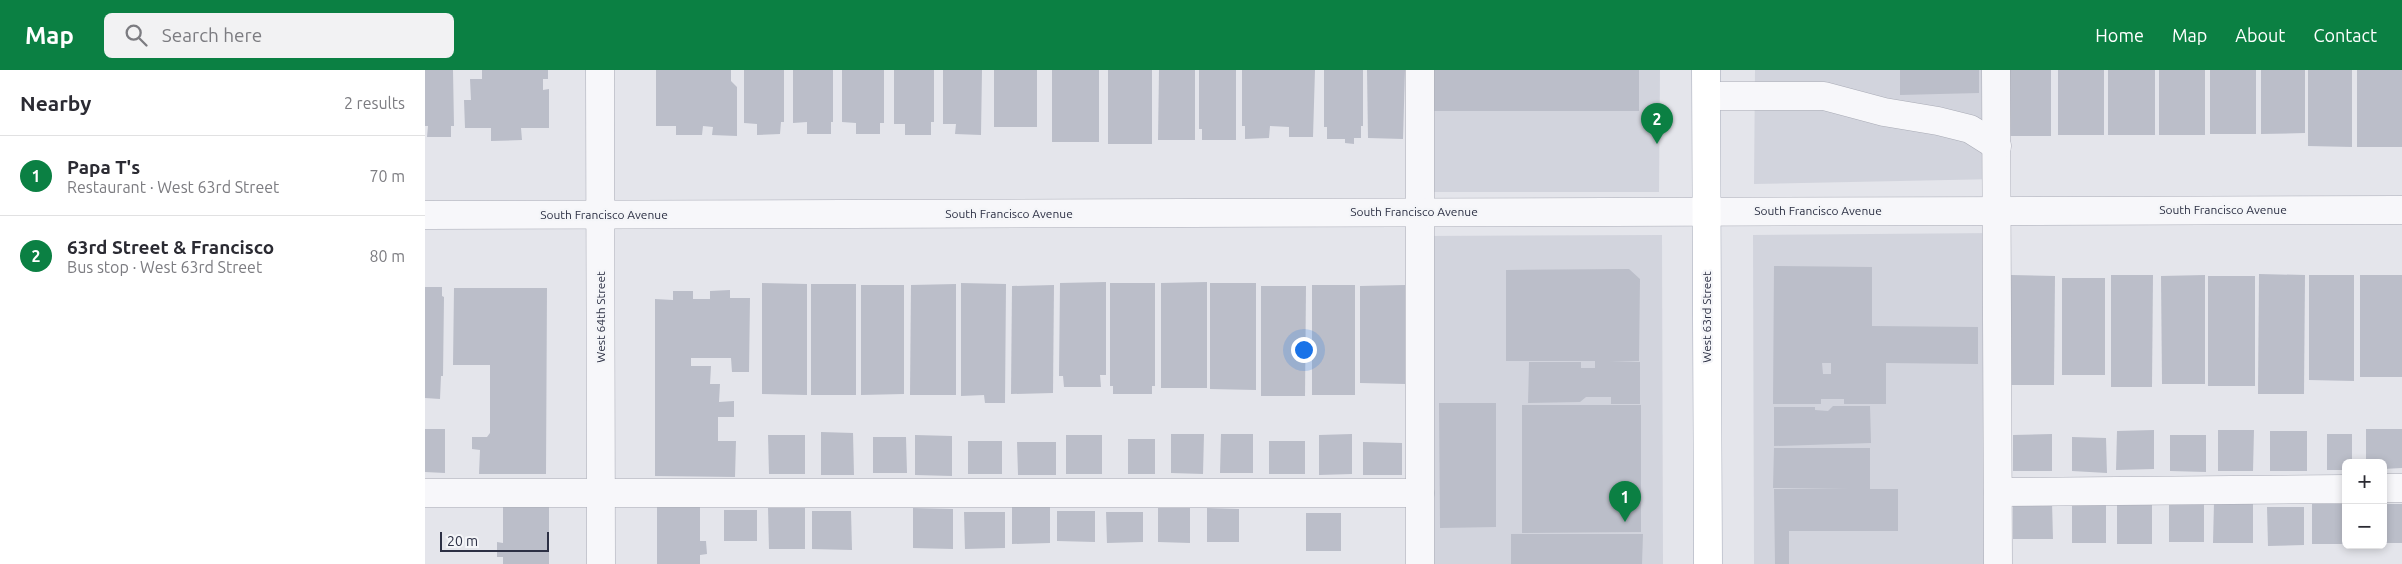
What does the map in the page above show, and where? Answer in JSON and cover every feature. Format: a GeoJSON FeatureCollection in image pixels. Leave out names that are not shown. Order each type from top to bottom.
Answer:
{"type":"FeatureCollection","features":[{"type":"Feature","properties":{"kind":"main road","name":"West 63rd Street"},"geometry":{"type":"LineString","coordinates":[[1706,83],[1708,564]]}},
{"type":"Feature","properties":{"kind":"street","name":"West 64th Street"},"geometry":{"type":"LineString","coordinates":[[600,70],[601,564]]}},
{"type":"Feature","properties":{"kind":"street"},"geometry":{"type":"LineString","coordinates":[[1419,70],[1421,564]]}},
{"type":"Feature","properties":{"kind":"street"},"geometry":{"type":"LineString","coordinates":[[1996,70],[1998,564]]}},
{"type":"Feature","properties":{"kind":"street"},"geometry":{"type":"LineString","coordinates":[[1706,83],[1824,96],[1884,112],[1938,121],[1970,129],[1997,146]]}},
{"type":"Feature","properties":{"kind":"street","name":"South Francisco Avenue"},"geometry":{"type":"LineString","coordinates":[[425,215],[2402,210]]}},
{"type":"Feature","properties":{"kind":"street"},"geometry":{"type":"LineString","coordinates":[[2387,488],[2402,488]]}},
{"type":"Feature","properties":{"kind":"street"},"geometry":{"type":"LineString","coordinates":[[1998,492],[2342,489]]}},
{"type":"Feature","properties":{"kind":"street"},"geometry":{"type":"LineString","coordinates":[[425,493],[1420,493]]}},
{"type":"Feature","properties":{"kind":"shaded area"},"geometry":{"type":"Polygon","coordinates":[[[1420,70],[1660,70],[1659,192],[1420,192],[1420,70]]]}},
{"type":"Feature","properties":{"kind":"shaded area"},"geometry":{"type":"Polygon","coordinates":[[[1755,70],[1996,70],[1997,179],[1754,184],[1755,70]]]}},
{"type":"Feature","properties":{"kind":"shaded area"},"geometry":{"type":"Polygon","coordinates":[[[1997,233],[1998,564],[1754,564],[1753,235],[1997,233]]]}},
{"type":"Feature","properties":{"kind":"shaded area"},"geometry":{"type":"Polygon","coordinates":[[[1662,235],[1663,564],[1420,564],[1420,236],[1662,235]]]}},
{"type":"Feature","properties":{"kind":"building"},"geometry":{"type":"Polygon","coordinates":[[[425,70],[453,70],[454,126],[451,126],[451,137],[427,137],[428,126],[425,126],[425,70]]]}},
{"type":"Feature","properties":{"kind":"building"},"geometry":{"type":"Polygon","coordinates":[[[482,70],[548,70],[548,79],[543,79],[543,90],[549,89],[549,128],[521,128],[522,140],[491,141],[491,128],[465,128],[464,100],[471,100],[470,79],[482,79],[482,70]]]}},
{"type":"Feature","properties":{"kind":"building"},"geometry":{"type":"Polygon","coordinates":[[[656,70],[731,70],[731,81],[737,87],[737,136],[712,135],[713,127],[703,126],[702,135],[676,135],[676,126],[656,126],[656,70]]]}},
{"type":"Feature","properties":{"kind":"building"},"geometry":{"type":"Polygon","coordinates":[[[744,70],[784,70],[784,122],[781,122],[780,134],[757,135],[757,124],[744,123],[744,70]]]}},
{"type":"Feature","properties":{"kind":"building"},"geometry":{"type":"Polygon","coordinates":[[[793,70],[833,70],[833,122],[831,122],[831,134],[807,134],[807,122],[793,123],[793,70]]]}},
{"type":"Feature","properties":{"kind":"building"},"geometry":{"type":"Polygon","coordinates":[[[842,70],[884,70],[884,123],[880,123],[880,134],[856,134],[856,123],[842,122],[842,70]]]}},
{"type":"Feature","properties":{"kind":"building"},"geometry":{"type":"Polygon","coordinates":[[[894,70],[934,70],[934,122],[931,122],[931,135],[905,135],[905,124],[894,124],[894,70]]]}},
{"type":"Feature","properties":{"kind":"building"},"geometry":{"type":"Polygon","coordinates":[[[943,70],[982,70],[981,135],[955,134],[956,124],[943,124],[943,70]]]}},
{"type":"Feature","properties":{"kind":"building"},"geometry":{"type":"Polygon","coordinates":[[[994,70],[1037,70],[1037,127],[994,127],[994,70]]]}},
{"type":"Feature","properties":{"kind":"building"},"geometry":{"type":"Polygon","coordinates":[[[1052,70],[1099,70],[1099,142],[1052,142],[1052,70]]]}},
{"type":"Feature","properties":{"kind":"building"},"geometry":{"type":"Polygon","coordinates":[[[1108,70],[1152,70],[1152,144],[1108,144],[1108,70]]]}},
{"type":"Feature","properties":{"kind":"building"},"geometry":{"type":"Polygon","coordinates":[[[1159,70],[1195,70],[1195,140],[1158,140],[1159,70]]]}},
{"type":"Feature","properties":{"kind":"building"},"geometry":{"type":"Polygon","coordinates":[[[1199,70],[1236,70],[1236,140],[1202,140],[1202,129],[1199,129],[1199,70]]]}},
{"type":"Feature","properties":{"kind":"building"},"geometry":{"type":"Polygon","coordinates":[[[1242,70],[1315,70],[1313,137],[1289,137],[1289,127],[1270,126],[1269,138],[1245,139],[1245,126],[1242,126],[1242,70]]]}},
{"type":"Feature","properties":{"kind":"building"},"geometry":{"type":"Polygon","coordinates":[[[1324,70],[1363,70],[1363,126],[1361,126],[1361,138],[1354,138],[1354,144],[1345,143],[1345,139],[1327,139],[1327,127],[1324,127],[1324,70]]]}},
{"type":"Feature","properties":{"kind":"building"},"geometry":{"type":"Polygon","coordinates":[[[1367,70],[1405,70],[1403,139],[1368,138],[1367,70]]]}},
{"type":"Feature","properties":{"kind":"building"},"geometry":{"type":"Polygon","coordinates":[[[1432,70],[1639,70],[1639,111],[1432,111],[1432,70]]]}},
{"type":"Feature","properties":{"kind":"building"},"geometry":{"type":"Polygon","coordinates":[[[1900,70],[1979,70],[1979,93],[1900,95],[1900,70]]]}},
{"type":"Feature","properties":{"kind":"building"},"geometry":{"type":"Polygon","coordinates":[[[2008,70],[2051,70],[2051,136],[2008,136],[2008,70]]]}},
{"type":"Feature","properties":{"kind":"building"},"geometry":{"type":"Polygon","coordinates":[[[2058,70],[2104,70],[2104,135],[2058,135],[2058,70]]]}},
{"type":"Feature","properties":{"kind":"building"},"geometry":{"type":"Polygon","coordinates":[[[2108,70],[2155,70],[2155,135],[2108,135],[2108,70]]]}},
{"type":"Feature","properties":{"kind":"building"},"geometry":{"type":"Polygon","coordinates":[[[2159,70],[2205,70],[2205,135],[2159,135],[2159,70]]]}},
{"type":"Feature","properties":{"kind":"building"},"geometry":{"type":"Polygon","coordinates":[[[2210,70],[2256,70],[2256,134],[2210,134],[2210,70]]]}},
{"type":"Feature","properties":{"kind":"building"},"geometry":{"type":"Polygon","coordinates":[[[2261,70],[2305,70],[2305,133],[2261,134],[2261,70]]]}},
{"type":"Feature","properties":{"kind":"building"},"geometry":{"type":"Polygon","coordinates":[[[2308,70],[2352,70],[2352,147],[2308,146],[2308,70]]]}},
{"type":"Feature","properties":{"kind":"building"},"geometry":{"type":"Polygon","coordinates":[[[2357,70],[2402,70],[2402,147],[2357,147],[2357,70]]]}},
{"type":"Feature","properties":{"kind":"building"},"geometry":{"type":"Polygon","coordinates":[[[1774,266],[1872,267],[1872,326],[1978,327],[1978,364],[1886,363],[1886,404],[1844,404],[1844,399],[1821,399],[1821,404],[1773,404],[1774,266]],[[1822,363],[1823,374],[1831,374],[1831,363],[1822,363]]]}},
{"type":"Feature","properties":{"kind":"building"},"geometry":{"type":"Polygon","coordinates":[[[1629,269],[1640,279],[1639,361],[1610,362],[1640,362],[1640,404],[1611,404],[1611,397],[1586,397],[1580,402],[1528,403],[1529,362],[1581,362],[1581,368],[1595,368],[1595,361],[1506,361],[1506,270],[1629,269]]]}},
{"type":"Feature","properties":{"kind":"building"},"geometry":{"type":"Polygon","coordinates":[[[2259,274],[2305,275],[2304,394],[2258,394],[2259,274]]]}},
{"type":"Feature","properties":{"kind":"building"},"geometry":{"type":"Polygon","coordinates":[[[2011,275],[2055,276],[2054,385],[2011,385],[2011,275]]]}},
{"type":"Feature","properties":{"kind":"building"},"geometry":{"type":"Polygon","coordinates":[[[2111,275],[2153,275],[2152,387],[2111,387],[2111,275]]]}},
{"type":"Feature","properties":{"kind":"building"},"geometry":{"type":"Polygon","coordinates":[[[2205,275],[2205,384],[2162,384],[2161,276],[2205,275]]]}},
{"type":"Feature","properties":{"kind":"building"},"geometry":{"type":"Polygon","coordinates":[[[2309,275],[2354,275],[2354,381],[2309,380],[2309,275]]]}},
{"type":"Feature","properties":{"kind":"building"},"geometry":{"type":"Polygon","coordinates":[[[2360,275],[2402,275],[2402,377],[2360,377],[2360,275]]]}},
{"type":"Feature","properties":{"kind":"building"},"geometry":{"type":"Polygon","coordinates":[[[2208,276],[2255,276],[2255,386],[2208,386],[2208,276]]]}},
{"type":"Feature","properties":{"kind":"building"},"geometry":{"type":"Polygon","coordinates":[[[2062,278],[2105,278],[2105,375],[2062,375],[2062,278]]]}},
{"type":"Feature","properties":{"kind":"building"},"geometry":{"type":"Polygon","coordinates":[[[1106,282],[1106,375],[1100,375],[1101,387],[1064,387],[1063,376],[1059,376],[1060,283],[1106,282]]]}},
{"type":"Feature","properties":{"kind":"building"},"geometry":{"type":"Polygon","coordinates":[[[1207,282],[1207,388],[1161,388],[1161,283],[1207,282]]]}},
{"type":"Feature","properties":{"kind":"building"},"geometry":{"type":"Polygon","coordinates":[[[762,283],[807,284],[807,395],[762,394],[762,283]]]}},
{"type":"Feature","properties":{"kind":"building"},"geometry":{"type":"Polygon","coordinates":[[[961,283],[1006,284],[1005,403],[985,403],[984,395],[961,396],[961,283]]]}},
{"type":"Feature","properties":{"kind":"building"},"geometry":{"type":"Polygon","coordinates":[[[1110,283],[1155,283],[1155,386],[1152,386],[1152,394],[1113,394],[1113,386],[1110,386],[1110,283]]]}},
{"type":"Feature","properties":{"kind":"building"},"geometry":{"type":"Polygon","coordinates":[[[1210,283],[1256,283],[1256,390],[1210,389],[1210,283]]]}},
{"type":"Feature","properties":{"kind":"building"},"geometry":{"type":"Polygon","coordinates":[[[811,284],[856,284],[856,395],[811,395],[811,284]]]}},
{"type":"Feature","properties":{"kind":"building"},"geometry":{"type":"Polygon","coordinates":[[[956,284],[956,395],[910,395],[911,285],[956,284]]]}},
{"type":"Feature","properties":{"kind":"building"},"geometry":{"type":"Polygon","coordinates":[[[861,285],[904,285],[904,394],[861,395],[861,285]]]}},
{"type":"Feature","properties":{"kind":"building"},"geometry":{"type":"Polygon","coordinates":[[[1054,285],[1053,393],[1011,394],[1012,286],[1054,285]]]}},
{"type":"Feature","properties":{"kind":"building"},"geometry":{"type":"Polygon","coordinates":[[[1312,285],[1355,285],[1355,395],[1312,395],[1312,285]]]}},
{"type":"Feature","properties":{"kind":"building"},"geometry":{"type":"Polygon","coordinates":[[[1405,285],[1405,384],[1360,383],[1360,286],[1405,285]]]}},
{"type":"Feature","properties":{"kind":"building"},"geometry":{"type":"Polygon","coordinates":[[[1261,286],[1306,286],[1305,396],[1261,396],[1261,286]]]}},
{"type":"Feature","properties":{"kind":"building"},"geometry":{"type":"Polygon","coordinates":[[[425,287],[442,287],[442,296],[444,297],[443,376],[441,376],[440,399],[425,398],[425,287]]]}},
{"type":"Feature","properties":{"kind":"building"},"geometry":{"type":"Polygon","coordinates":[[[454,288],[547,288],[546,474],[479,474],[480,450],[472,449],[472,437],[487,437],[490,433],[490,365],[453,365],[454,288]]]}},
{"type":"Feature","properties":{"kind":"building"},"geometry":{"type":"Polygon","coordinates":[[[730,290],[730,298],[750,298],[749,372],[732,372],[731,358],[691,358],[691,366],[711,366],[710,384],[720,384],[719,402],[734,401],[734,417],[718,417],[718,441],[736,441],[735,477],[655,476],[655,299],[673,300],[673,291],[693,291],[693,299],[710,299],[710,291],[730,290]]]}},
{"type":"Feature","properties":{"kind":"building"},"geometry":{"type":"Polygon","coordinates":[[[1439,403],[1496,403],[1496,527],[1440,528],[1439,403]]]}},
{"type":"Feature","properties":{"kind":"building"},"geometry":{"type":"Polygon","coordinates":[[[1522,405],[1641,405],[1641,532],[1522,533],[1522,405]]]}},
{"type":"Feature","properties":{"kind":"building"},"geometry":{"type":"Polygon","coordinates":[[[1833,406],[1870,406],[1871,443],[1774,446],[1774,407],[1815,407],[1815,410],[1828,411],[1833,406]]]}},
{"type":"Feature","properties":{"kind":"building"},"geometry":{"type":"Polygon","coordinates":[[[425,429],[445,429],[445,473],[425,472],[425,429]]]}},
{"type":"Feature","properties":{"kind":"building"},"geometry":{"type":"Polygon","coordinates":[[[2366,429],[2402,429],[2402,468],[2387,469],[2387,459],[2366,459],[2366,429]]]}},
{"type":"Feature","properties":{"kind":"building"},"geometry":{"type":"Polygon","coordinates":[[[2154,430],[2154,469],[2116,470],[2117,431],[2154,430]]]}},
{"type":"Feature","properties":{"kind":"building"},"geometry":{"type":"Polygon","coordinates":[[[2218,430],[2254,430],[2253,471],[2218,471],[2218,430]]]}},
{"type":"Feature","properties":{"kind":"building"},"geometry":{"type":"Polygon","coordinates":[[[2270,431],[2307,431],[2307,471],[2270,471],[2270,431]]]}},
{"type":"Feature","properties":{"kind":"building"},"geometry":{"type":"Polygon","coordinates":[[[821,432],[853,433],[854,475],[821,475],[821,432]]]}},
{"type":"Feature","properties":{"kind":"building"},"geometry":{"type":"Polygon","coordinates":[[[1171,434],[1204,434],[1203,474],[1171,473],[1171,434]]]}},
{"type":"Feature","properties":{"kind":"building"},"geometry":{"type":"Polygon","coordinates":[[[1221,434],[1253,434],[1253,473],[1220,473],[1221,434]]]}},
{"type":"Feature","properties":{"kind":"building"},"geometry":{"type":"Polygon","coordinates":[[[1352,434],[1352,474],[1319,475],[1319,435],[1352,434]]]}},
{"type":"Feature","properties":{"kind":"building"},"geometry":{"type":"Polygon","coordinates":[[[2052,434],[2052,471],[2013,471],[2013,435],[2052,434]]]}},
{"type":"Feature","properties":{"kind":"building"},"geometry":{"type":"Polygon","coordinates":[[[2327,434],[2352,434],[2352,459],[2342,459],[2342,470],[2327,470],[2327,434]]]}},
{"type":"Feature","properties":{"kind":"building"},"geometry":{"type":"Polygon","coordinates":[[[768,435],[805,435],[805,474],[769,474],[768,435]]]}},
{"type":"Feature","properties":{"kind":"building"},"geometry":{"type":"Polygon","coordinates":[[[915,435],[952,436],[952,476],[915,475],[915,435]]]}},
{"type":"Feature","properties":{"kind":"building"},"geometry":{"type":"Polygon","coordinates":[[[1066,435],[1102,435],[1102,474],[1066,474],[1066,435]]]}},
{"type":"Feature","properties":{"kind":"building"},"geometry":{"type":"Polygon","coordinates":[[[2170,435],[2206,435],[2206,472],[2170,471],[2170,435]]]}},
{"type":"Feature","properties":{"kind":"building"},"geometry":{"type":"Polygon","coordinates":[[[873,437],[906,437],[907,473],[873,473],[873,437]]]}},
{"type":"Feature","properties":{"kind":"building"},"geometry":{"type":"Polygon","coordinates":[[[2072,437],[2106,438],[2107,473],[2072,471],[2072,437]]]}},
{"type":"Feature","properties":{"kind":"building"},"geometry":{"type":"Polygon","coordinates":[[[1128,439],[1155,439],[1155,474],[1128,474],[1128,439]]]}},
{"type":"Feature","properties":{"kind":"building"},"geometry":{"type":"Polygon","coordinates":[[[968,441],[1002,441],[1002,474],[968,474],[968,441]]]}},
{"type":"Feature","properties":{"kind":"building"},"geometry":{"type":"Polygon","coordinates":[[[1269,441],[1305,441],[1305,474],[1269,474],[1269,441]]]}},
{"type":"Feature","properties":{"kind":"building"},"geometry":{"type":"Polygon","coordinates":[[[1017,442],[1056,442],[1056,475],[1018,475],[1017,442]]]}},
{"type":"Feature","properties":{"kind":"building"},"geometry":{"type":"Polygon","coordinates":[[[1363,442],[1402,443],[1402,475],[1363,475],[1363,442]]]}},
{"type":"Feature","properties":{"kind":"building"},"geometry":{"type":"Polygon","coordinates":[[[1774,448],[1870,448],[1870,489],[1898,489],[1898,531],[1789,531],[1789,564],[1775,564],[1774,489],[1849,488],[1773,488],[1774,448]]]}},
{"type":"Feature","properties":{"kind":"building"},"geometry":{"type":"Polygon","coordinates":[[[2013,502],[2052,502],[2053,539],[2013,539],[2013,502]]]}},
{"type":"Feature","properties":{"kind":"building"},"geometry":{"type":"Polygon","coordinates":[[[2072,503],[2106,503],[2106,543],[2072,543],[2072,503]]]}},
{"type":"Feature","properties":{"kind":"building"},"geometry":{"type":"Polygon","coordinates":[[[2214,503],[2253,504],[2253,543],[2213,543],[2214,503]]]}},
{"type":"Feature","properties":{"kind":"building"},"geometry":{"type":"Polygon","coordinates":[[[1012,504],[1050,504],[1050,543],[1012,544],[1012,504]]]}},
{"type":"Feature","properties":{"kind":"building"},"geometry":{"type":"Polygon","coordinates":[[[2117,504],[2152,504],[2152,544],[2117,544],[2117,504]]]}},
{"type":"Feature","properties":{"kind":"building"},"geometry":{"type":"Polygon","coordinates":[[[2169,504],[2204,504],[2204,542],[2169,542],[2169,504]]]}},
{"type":"Feature","properties":{"kind":"building"},"geometry":{"type":"Polygon","coordinates":[[[2312,504],[2342,504],[2342,544],[2312,544],[2312,504]]]}},
{"type":"Feature","properties":{"kind":"building"},"geometry":{"type":"Polygon","coordinates":[[[2387,504],[2402,504],[2402,543],[2387,543],[2387,504]]]}},
{"type":"Feature","properties":{"kind":"building"},"geometry":{"type":"Polygon","coordinates":[[[657,505],[700,505],[700,541],[706,541],[707,554],[700,555],[700,564],[657,564],[657,505]]]}},
{"type":"Feature","properties":{"kind":"building"},"geometry":{"type":"Polygon","coordinates":[[[503,506],[549,506],[549,564],[503,564],[503,557],[497,557],[497,542],[503,543],[503,506]]]}},
{"type":"Feature","properties":{"kind":"building"},"geometry":{"type":"Polygon","coordinates":[[[2267,507],[2304,507],[2304,545],[2268,546],[2267,507]]]}},
{"type":"Feature","properties":{"kind":"building"},"geometry":{"type":"Polygon","coordinates":[[[768,508],[805,508],[805,549],[769,549],[768,508]]]}},
{"type":"Feature","properties":{"kind":"building"},"geometry":{"type":"Polygon","coordinates":[[[913,508],[953,509],[953,549],[913,548],[913,508]]]}},
{"type":"Feature","properties":{"kind":"building"},"geometry":{"type":"Polygon","coordinates":[[[1158,508],[1190,508],[1190,543],[1158,542],[1158,508]]]}},
{"type":"Feature","properties":{"kind":"building"},"geometry":{"type":"Polygon","coordinates":[[[1207,508],[1239,509],[1239,542],[1207,542],[1207,508]]]}},
{"type":"Feature","properties":{"kind":"building"},"geometry":{"type":"Polygon","coordinates":[[[724,510],[757,510],[757,541],[724,541],[724,510]]]}},
{"type":"Feature","properties":{"kind":"building"},"geometry":{"type":"Polygon","coordinates":[[[812,511],[851,511],[852,550],[812,549],[812,511]]]}},
{"type":"Feature","properties":{"kind":"building"},"geometry":{"type":"Polygon","coordinates":[[[1057,511],[1095,511],[1095,542],[1057,541],[1057,511]]]}},
{"type":"Feature","properties":{"kind":"building"},"geometry":{"type":"Polygon","coordinates":[[[964,512],[1005,512],[1005,548],[965,549],[964,512]]]}},
{"type":"Feature","properties":{"kind":"building"},"geometry":{"type":"Polygon","coordinates":[[[1106,512],[1143,512],[1143,542],[1107,543],[1106,512]]]}},
{"type":"Feature","properties":{"kind":"building"},"geometry":{"type":"Polygon","coordinates":[[[1306,513],[1341,513],[1341,551],[1306,551],[1306,513]]]}},
{"type":"Feature","properties":{"kind":"building"},"geometry":{"type":"Polygon","coordinates":[[[1511,534],[1643,534],[1642,564],[1511,564],[1511,534]]]}},
{"type":"Feature","properties":{"kind":"place","name":"63rd Street & Francisco"},"geometry":{"type":"Point","coordinates":[1657,144]}},
{"type":"Feature","properties":{"kind":"place","name":"Papa T's"},"geometry":{"type":"Point","coordinates":[1625,522]}}]}
